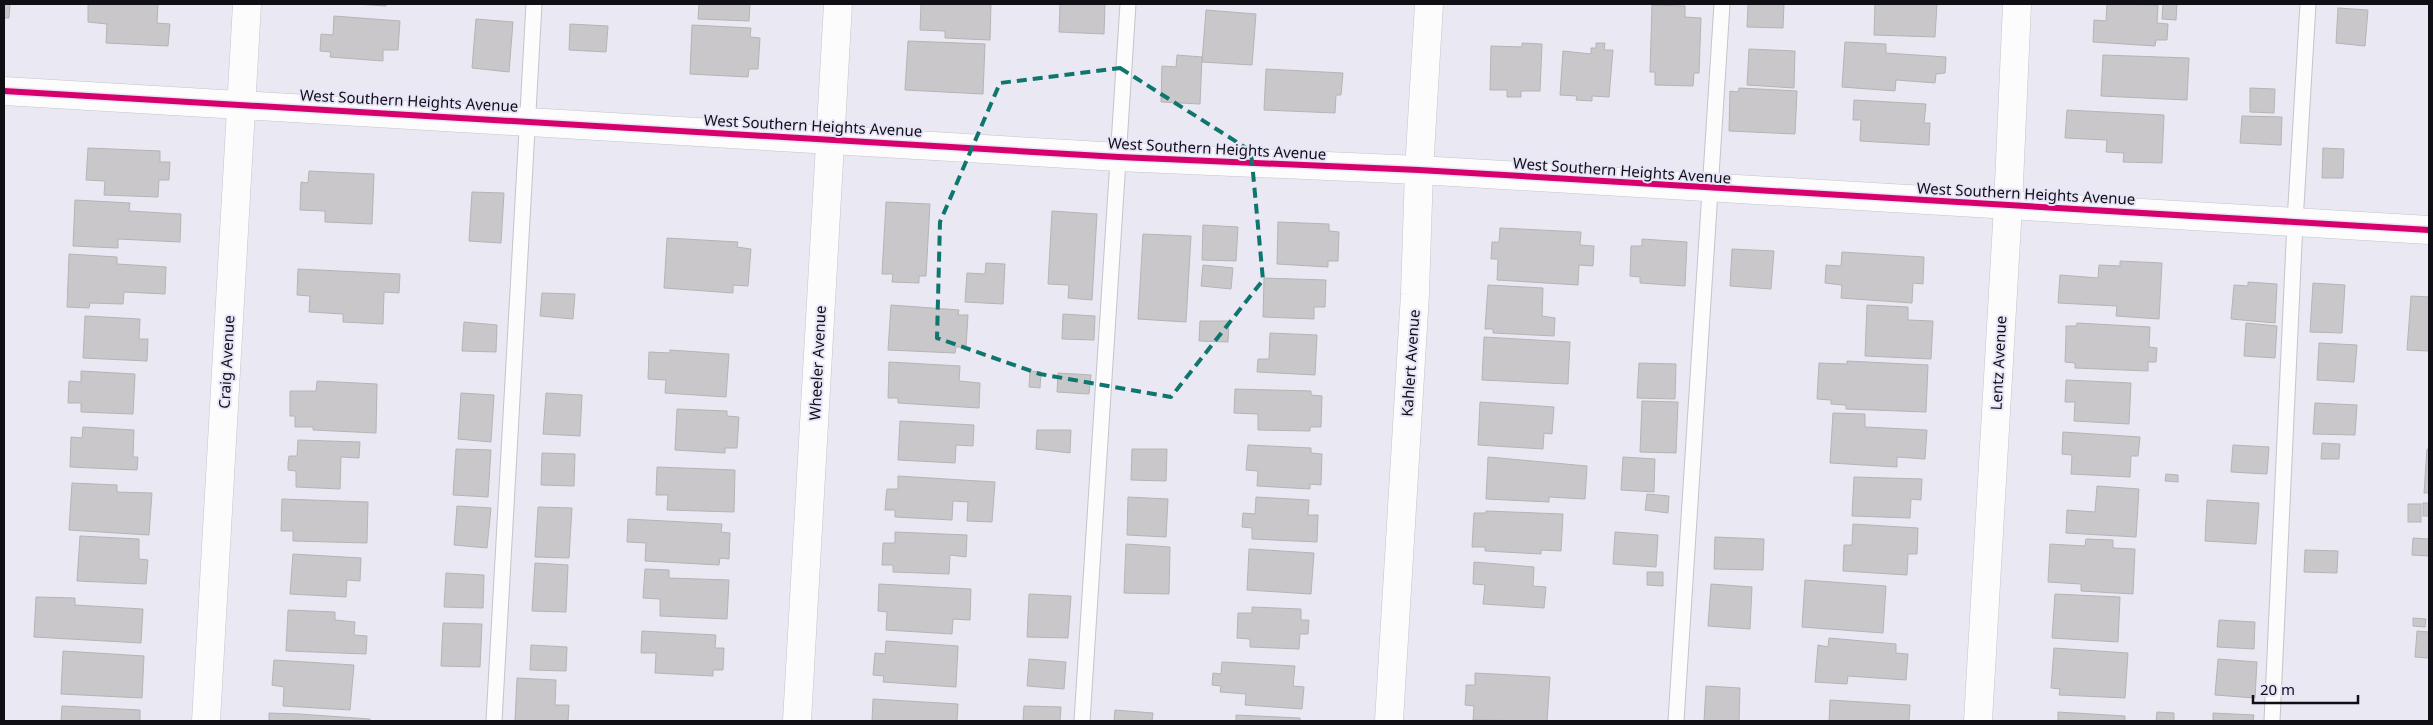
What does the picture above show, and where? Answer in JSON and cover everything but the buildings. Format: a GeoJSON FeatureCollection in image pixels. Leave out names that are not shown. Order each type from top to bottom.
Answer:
{"type":"FeatureCollection","features":[{"type":"Feature","properties":{"kind":"street","name":"Craig Avenue"},"geometry":{"type":"LineString","coordinates":[[206,721],[247,4]]}},
{"type":"Feature","properties":{"kind":"street","name":"Wheeler Avenue"},"geometry":{"type":"LineString","coordinates":[[797,721],[838,4]]}},
{"type":"Feature","properties":{"kind":"street","name":"Kahlert Avenue"},"geometry":{"type":"LineString","coordinates":[[1388,721],[1415,294],[1419,170],[1429,4]]}},
{"type":"Feature","properties":{"kind":"street","name":"Lentz Avenue"},"geometry":{"type":"LineString","coordinates":[[1978,721],[2008,206],[2017,4]]}},
{"type":"Feature","properties":{"kind":"street","name":"West Southern Heights Avenue"},"geometry":{"type":"LineString","coordinates":[[4,91],[1119,157],[1419,170],[1710,189],[2429,230]]}},
{"type":"Feature","properties":{"kind":"lane"},"geometry":{"type":"LineString","coordinates":[[494,721],[534,4]]}},
{"type":"Feature","properties":{"kind":"lane"},"geometry":{"type":"LineString","coordinates":[[1082,721],[1128,4]]}},
{"type":"Feature","properties":{"kind":"lane"},"geometry":{"type":"LineString","coordinates":[[1676,721],[1722,4]]}},
{"type":"Feature","properties":{"kind":"lane"},"geometry":{"type":"LineString","coordinates":[[2272,721],[2295,222],[2308,4]]}},
{"type":"Feature","properties":{"kind":"highlighted area"},"geometry":{"type":"Polygon","coordinates":[[[1120,68],[1251,151],[1263,280],[1171,397],[1040,374],[937,338],[940,222],[1000,83],[1120,68]]]}},
{"type":"Feature","properties":{"kind":"cycle path"},"geometry":{"type":"LineString","coordinates":[[4,91],[1119,157],[1419,170],[2429,230]]}}]}
